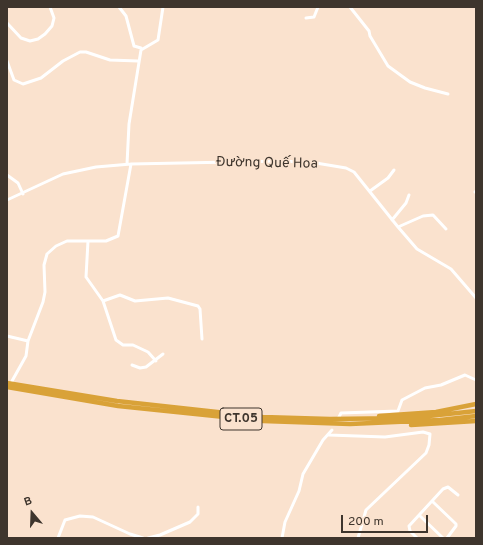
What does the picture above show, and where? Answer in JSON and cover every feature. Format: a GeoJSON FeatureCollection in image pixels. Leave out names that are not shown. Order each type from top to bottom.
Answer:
{"type":"FeatureCollection","features":[{"type":"Feature","properties":{"kind":"highway","name":"CT.05"},"geometry":{"type":"LineString","coordinates":[[9,382],[79,396],[263,417],[358,419],[439,416],[476,411]]}},
{"type":"Feature","properties":{"kind":"highway","name":"CT.05"},"geometry":{"type":"LineString","coordinates":[[7,387],[80,401],[263,421],[329,424],[391,423],[476,416]]}},
{"type":"Feature","properties":{"kind":"highway"},"geometry":{"type":"LineString","coordinates":[[358,419],[387,415],[436,412],[476,404]]}},
{"type":"Feature","properties":{"kind":"highway"},"geometry":{"type":"LineString","coordinates":[[391,423],[429,425],[476,421]]}},
{"type":"Feature","properties":{"kind":"street"},"geometry":{"type":"LineString","coordinates":[[7,23],[21,38],[30,41],[38,39],[45,34],[53,22],[54,15],[50,7]]}},
{"type":"Feature","properties":{"kind":"street"},"geometry":{"type":"LineString","coordinates":[[119,7],[126,16],[134,46],[141,48],[158,40],[163,7]]}},
{"type":"Feature","properties":{"kind":"street"},"geometry":{"type":"LineString","coordinates":[[306,18],[314,17],[318,7]]}},
{"type":"Feature","properties":{"kind":"street"},"geometry":{"type":"LineString","coordinates":[[350,7],[369,31],[370,36],[388,66],[410,82],[425,88],[448,94]]}},
{"type":"Feature","properties":{"kind":"street"},"geometry":{"type":"LineString","coordinates":[[9,382],[26,356],[28,341],[45,297],[44,265],[47,254],[56,246],[67,241],[106,241],[118,236],[129,164],[129,124],[141,48]]}},
{"type":"Feature","properties":{"kind":"street"},"geometry":{"type":"LineString","coordinates":[[7,61],[14,80],[23,84],[41,78],[63,61],[80,52],[86,52],[110,60],[138,61]]}},
{"type":"Feature","properties":{"kind":"street","name":"Đường Quế Hoa"},"geometry":{"type":"LineString","coordinates":[[7,200],[23,194],[49,180],[77,170],[129,164],[283,161],[316,163],[351,170],[418,249],[451,269],[476,298]]}},
{"type":"Feature","properties":{"kind":"street"},"geometry":{"type":"LineString","coordinates":[[370,191],[388,178],[394,170]]}},
{"type":"Feature","properties":{"kind":"street"},"geometry":{"type":"LineString","coordinates":[[7,175],[18,183],[23,194]]}},
{"type":"Feature","properties":{"kind":"street"},"geometry":{"type":"LineString","coordinates":[[392,220],[406,203],[409,195]]}},
{"type":"Feature","properties":{"kind":"street"},"geometry":{"type":"LineString","coordinates":[[398,227],[424,216],[433,215],[446,229]]}},
{"type":"Feature","properties":{"kind":"street"},"geometry":{"type":"LineString","coordinates":[[88,241],[86,277],[103,301],[118,342],[123,345],[133,345],[148,352],[156,361]]}},
{"type":"Feature","properties":{"kind":"street"},"geometry":{"type":"LineString","coordinates":[[103,301],[120,296],[135,301],[168,298],[198,306],[200,309],[202,339]]}},
{"type":"Feature","properties":{"kind":"street"},"geometry":{"type":"LineString","coordinates":[[7,336],[28,341]]}},
{"type":"Feature","properties":{"kind":"street"},"geometry":{"type":"LineString","coordinates":[[132,365],[143,368],[156,361],[163,354]]}},
{"type":"Feature","properties":{"kind":"street"},"geometry":{"type":"LineString","coordinates":[[338,419],[341,413],[398,412],[402,400],[425,388],[444,384],[465,376],[476,380]]}},
{"type":"Feature","properties":{"kind":"street"},"geometry":{"type":"LineString","coordinates":[[282,538],[285,522],[299,491],[303,474],[323,440],[332,430]]}},
{"type":"Feature","properties":{"kind":"street"},"geometry":{"type":"LineString","coordinates":[[329,435],[385,437],[423,432],[430,434],[429,445],[426,453],[366,510],[358,538]]}},
{"type":"Feature","properties":{"kind":"street"},"geometry":{"type":"LineString","coordinates":[[417,538],[409,527],[432,501],[447,486],[458,495]]}},
{"type":"Feature","properties":{"kind":"street"},"geometry":{"type":"LineString","coordinates":[[432,501],[456,524],[447,538]]}},
{"type":"Feature","properties":{"kind":"street"},"geometry":{"type":"LineString","coordinates":[[148,538],[164,534],[190,522],[198,514],[198,507]]}},
{"type":"Feature","properties":{"kind":"street"},"geometry":{"type":"LineString","coordinates":[[419,515],[443,538]]}},
{"type":"Feature","properties":{"kind":"street"},"geometry":{"type":"LineString","coordinates":[[58,538],[65,520],[80,516],[93,516],[130,534],[143,538]]}}]}
